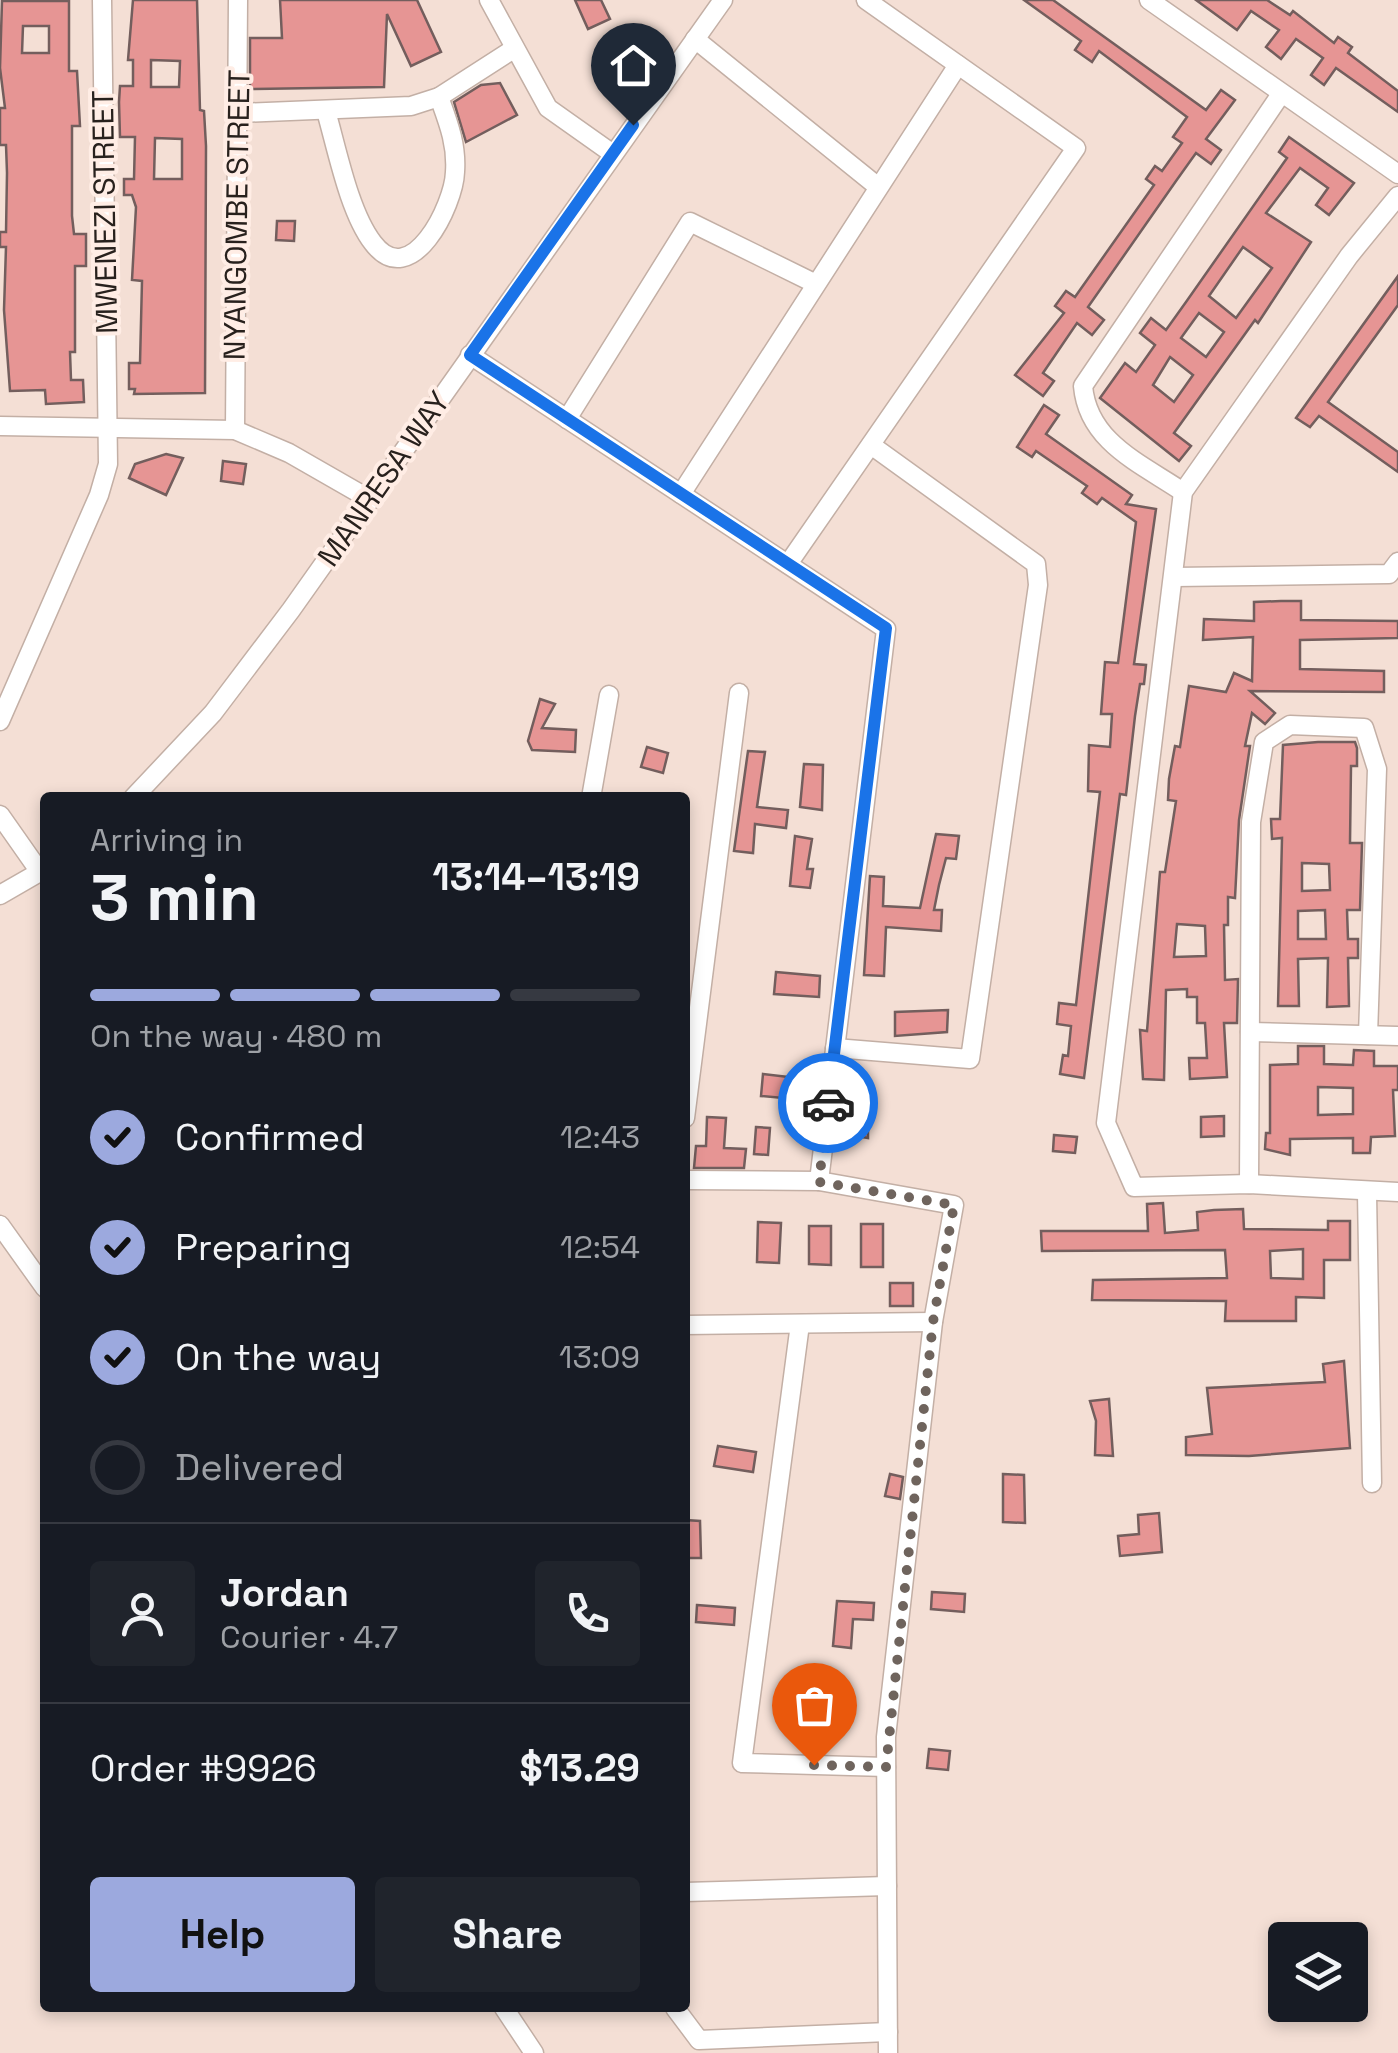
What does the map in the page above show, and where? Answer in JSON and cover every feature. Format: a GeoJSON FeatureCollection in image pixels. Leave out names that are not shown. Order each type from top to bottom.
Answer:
{"type":"FeatureCollection","features":[{"type":"Feature","properties":{"kind":"street","name":"MWENEZI STREET"},"geometry":{"type":"LineString","coordinates":[[0,721],[100,495],[110,425],[102,0]]}},
{"type":"Feature","properties":{"kind":"street","name":"NYANGOMBE STREET"},"geometry":{"type":"LineString","coordinates":[[235,430],[238,0]]}},
{"type":"Feature","properties":{"kind":"street"},"geometry":{"type":"LineString","coordinates":[[489,0],[512,50],[548,108],[613,154]]}},
{"type":"Feature","properties":{"kind":"street","name":"MANRESA WAY"},"geometry":{"type":"LineString","coordinates":[[139,792],[213,713],[371,500],[722,0]]}},
{"type":"Feature","properties":{"kind":"street"},"geometry":{"type":"LineString","coordinates":[[788,564],[1076,148],[866,0]]}},
{"type":"Feature","properties":{"kind":"street"},"geometry":{"type":"LineString","coordinates":[[1148,0],[1398,174]]}},
{"type":"Feature","properties":{"kind":"street"},"geometry":{"type":"LineString","coordinates":[[695,39],[877,186]]}},
{"type":"Feature","properties":{"kind":"street"},"geometry":{"type":"LineString","coordinates":[[240,113],[384,110],[439,97],[512,50]]}},
{"type":"Feature","properties":{"kind":"street"},"geometry":{"type":"LineString","coordinates":[[681,494],[958,65]]}},
{"type":"Feature","properties":{"kind":"street"},"geometry":{"type":"LineString","coordinates":[[1183,492],[1097,431],[1085,411],[1083,386],[1282,94]]}},
{"type":"Feature","properties":{"kind":"street"},"geometry":{"type":"LineString","coordinates":[[326,111],[353,200],[374,245],[393,254],[414,253],[433,236],[449,204],[456,174],[454,136],[439,97]]}},
{"type":"Feature","properties":{"kind":"street"},"geometry":{"type":"LineString","coordinates":[[1398,196],[1350,256],[1183,492],[1106,1122],[1134,1187],[1249,1184],[1398,1192]]}},
{"type":"Feature","properties":{"kind":"street"},"geometry":{"type":"LineString","coordinates":[[567,418],[690,222],[814,283]]}},
{"type":"Feature","properties":{"kind":"street"},"geometry":{"type":"LineString","coordinates":[[470,355],[886,628],[819,1182]]}},
{"type":"Feature","properties":{"kind":"street"},"geometry":{"type":"LineString","coordinates":[[0,426],[235,430],[289,453],[371,500]]}},
{"type":"Feature","properties":{"kind":"street"},"geometry":{"type":"LineString","coordinates":[[835,1048],[970,1059],[1038,585],[1036,564],[871,446]]}},
{"type":"Feature","properties":{"kind":"street"},"geometry":{"type":"LineString","coordinates":[[1174,577],[1389,574],[1398,562]]}},
{"type":"Feature","properties":{"kind":"street"},"geometry":{"type":"LineString","coordinates":[[690,1079],[739,693]]}},
{"type":"Feature","properties":{"kind":"street"},"geometry":{"type":"LineString","coordinates":[[593,792],[609,695]]}},
{"type":"Feature","properties":{"kind":"street"},"geometry":{"type":"LineString","coordinates":[[1249,1184],[1251,822],[1264,742],[1290,725],[1364,728],[1378,769],[1368,1035]]}},
{"type":"Feature","properties":{"kind":"street"},"geometry":{"type":"LineString","coordinates":[[0,814],[40,866]]}},
{"type":"Feature","properties":{"kind":"street"},"geometry":{"type":"LineString","coordinates":[[0,895],[40,872]]}},
{"type":"Feature","properties":{"kind":"street"},"geometry":{"type":"LineString","coordinates":[[1250,1032],[1398,1036]]}},
{"type":"Feature","properties":{"kind":"street"},"geometry":{"type":"LineString","coordinates":[[690,1180],[819,1182],[954,1205],[933,1322],[886,1767],[888,2053]]}},
{"type":"Feature","properties":{"kind":"street"},"geometry":{"type":"LineString","coordinates":[[1368,1193],[1372,1483]]}},
{"type":"Feature","properties":{"kind":"street"},"geometry":{"type":"LineString","coordinates":[[0,1225],[40,1278]]}},
{"type":"Feature","properties":{"kind":"street"},"geometry":{"type":"LineString","coordinates":[[690,1325],[933,1322]]}},
{"type":"Feature","properties":{"kind":"street"},"geometry":{"type":"LineString","coordinates":[[800,1324],[742,1762],[886,1767]]}},
{"type":"Feature","properties":{"kind":"street"},"geometry":{"type":"LineString","coordinates":[[690,1892],[887,1886]]}},
{"type":"Feature","properties":{"kind":"street"},"geometry":{"type":"LineString","coordinates":[[507,2012],[534,2053]]}},
{"type":"Feature","properties":{"kind":"street"},"geometry":{"type":"LineString","coordinates":[[678,2012],[699,2040],[888,2032]]}},
{"type":"Feature","properties":{"kind":"building"},"geometry":{"type":"Polygon","coordinates":[[[133,0],[197,0],[200,110],[204,111],[206,146],[205,393],[134,394],[135,389],[129,389],[129,363],[140,363],[142,281],[132,280],[136,207],[132,195],[124,195],[124,179],[134,179],[135,137],[120,137],[120,86],[133,86],[133,60],[128,60],[133,0]],[[151,60],[151,87],[179,87],[180,61],[151,60]],[[155,138],[154,179],[182,179],[182,139],[155,138]]]}},
{"type":"Feature","properties":{"kind":"building"},"geometry":{"type":"Polygon","coordinates":[[[280,0],[417,0],[441,52],[411,66],[387,14],[384,87],[250,89],[250,38],[282,38],[280,0]]]}},
{"type":"Feature","properties":{"kind":"building"},"geometry":{"type":"Polygon","coordinates":[[[575,0],[601,0],[610,19],[588,29],[575,0]]]}},
{"type":"Feature","properties":{"kind":"building"},"geometry":{"type":"Polygon","coordinates":[[[1024,0],[1053,0],[1206,110],[1221,90],[1235,100],[1206,139],[1221,150],[1211,164],[1196,153],[1088,307],[1104,320],[1092,335],[1077,323],[1043,373],[1054,381],[1043,396],[1015,375],[1064,313],[1055,306],[1066,291],[1075,297],[1154,185],[1146,179],[1155,166],[1162,171],[1182,143],[1173,137],[1187,117],[1099,51],[1092,62],[1075,50],[1081,41],[1024,0]]]}},
{"type":"Feature","properties":{"kind":"building"},"geometry":{"type":"Polygon","coordinates":[[[1196,0],[1267,0],[1290,15],[1293,11],[1334,43],[1338,37],[1352,47],[1348,53],[1398,91],[1398,112],[1336,68],[1324,85],[1311,75],[1323,58],[1296,39],[1281,59],[1266,47],[1279,30],[1251,11],[1237,30],[1196,0]]]}},
{"type":"Feature","properties":{"kind":"building"},"geometry":{"type":"Polygon","coordinates":[[[2,1],[69,1],[69,71],[77,71],[80,126],[72,126],[72,216],[74,234],[86,234],[86,266],[75,266],[75,352],[70,352],[71,380],[83,380],[84,402],[46,404],[45,390],[10,391],[4,310],[6,247],[0,247],[0,232],[6,232],[7,173],[6,145],[0,145],[0,108],[5,108],[0,68],[2,1]],[[23,26],[22,53],[49,53],[49,26],[23,26]]]}},
{"type":"Feature","properties":{"kind":"building"},"geometry":{"type":"Polygon","coordinates":[[[500,83],[517,115],[466,142],[454,102],[481,85],[500,83]]]}},
{"type":"Feature","properties":{"kind":"building"},"geometry":{"type":"Polygon","coordinates":[[[1289,137],[1354,183],[1329,215],[1316,205],[1328,188],[1300,168],[1266,213],[1311,242],[1258,323],[1255,320],[1174,433],[1191,446],[1179,461],[1100,398],[1125,363],[1136,372],[1155,345],[1140,333],[1151,318],[1166,330],[1287,158],[1279,152],[1289,137]],[[1243,247],[1209,296],[1236,318],[1272,268],[1243,247]],[[1199,313],[1181,338],[1206,357],[1224,332],[1199,313]],[[1170,357],[1153,385],[1174,402],[1193,375],[1170,357]]]}},
{"type":"Feature","properties":{"kind":"building"},"geometry":{"type":"Polygon","coordinates":[[[277,221],[295,221],[294,241],[276,240],[277,221]]]}},
{"type":"Feature","properties":{"kind":"building"},"geometry":{"type":"Polygon","coordinates":[[[1398,276],[1398,305],[1328,402],[1398,452],[1398,472],[1319,416],[1310,427],[1296,418],[1398,276]]]}},
{"type":"Feature","properties":{"kind":"building"},"geometry":{"type":"Polygon","coordinates":[[[1044,405],[1059,415],[1046,434],[1132,495],[1126,504],[1156,509],[1134,664],[1146,665],[1144,684],[1140,684],[1126,795],[1120,794],[1084,1078],[1060,1074],[1063,1055],[1068,1056],[1071,1026],[1057,1024],[1059,1003],[1076,1005],[1100,792],[1088,791],[1089,745],[1110,747],[1112,714],[1101,714],[1105,662],[1118,663],[1136,522],[1102,498],[1097,504],[1082,493],[1087,486],[1036,451],[1032,457],[1017,447],[1044,405]]]}},
{"type":"Feature","properties":{"kind":"building"},"geometry":{"type":"Polygon","coordinates":[[[166,454],[183,458],[166,495],[129,478],[135,464],[166,454]]]}},
{"type":"Feature","properties":{"kind":"building"},"geometry":{"type":"Polygon","coordinates":[[[223,461],[246,464],[243,484],[221,481],[223,461]]]}},
{"type":"Feature","properties":{"kind":"building"},"geometry":{"type":"Polygon","coordinates":[[[1301,601],[1301,620],[1398,621],[1398,638],[1300,640],[1300,669],[1384,671],[1384,692],[1250,691],[1275,713],[1265,724],[1252,713],[1245,746],[1250,746],[1239,820],[1235,898],[1228,897],[1228,925],[1224,925],[1225,980],[1238,979],[1237,1023],[1224,1023],[1227,1077],[1190,1079],[1189,1058],[1207,1058],[1205,1023],[1197,1023],[1197,997],[1187,997],[1187,989],[1166,990],[1164,1080],[1143,1079],[1140,1030],[1147,1031],[1160,872],[1165,872],[1176,801],[1168,800],[1169,779],[1175,746],[1180,747],[1189,686],[1226,692],[1234,673],[1252,681],[1253,637],[1203,640],[1204,619],[1254,621],[1254,602],[1301,601]],[[1177,924],[1174,957],[1206,956],[1205,926],[1177,924]]]}},
{"type":"Feature","properties":{"kind":"building"},"geometry":{"type":"Polygon","coordinates":[[[540,699],[555,704],[542,728],[576,730],[575,752],[532,750],[528,741],[540,699]]]}},
{"type":"Feature","properties":{"kind":"building"},"geometry":{"type":"Polygon","coordinates":[[[1355,742],[1357,748],[1357,766],[1351,766],[1350,843],[1362,843],[1360,910],[1347,910],[1348,939],[1358,939],[1358,958],[1348,958],[1349,1006],[1327,1007],[1328,958],[1298,959],[1299,1006],[1278,1006],[1282,838],[1272,839],[1271,819],[1280,819],[1283,745],[1355,742]],[[1302,863],[1302,891],[1330,890],[1329,864],[1302,863]],[[1325,910],[1298,911],[1298,939],[1326,939],[1325,910]]]}},
{"type":"Feature","properties":{"kind":"building"},"geometry":{"type":"Polygon","coordinates":[[[647,747],[668,753],[663,773],[641,767],[647,747]]]}},
{"type":"Feature","properties":{"kind":"building"},"geometry":{"type":"Polygon","coordinates":[[[748,751],[765,752],[757,807],[788,810],[786,828],[755,824],[753,853],[734,851],[748,751]]]}},
{"type":"Feature","properties":{"kind":"building"},"geometry":{"type":"Polygon","coordinates":[[[804,764],[823,765],[822,810],[800,807],[804,764]]]}},
{"type":"Feature","properties":{"kind":"building"},"geometry":{"type":"Polygon","coordinates":[[[936,834],[959,836],[956,859],[946,858],[934,910],[942,910],[941,931],[886,927],[884,976],[864,975],[870,876],[884,877],[883,906],[920,908],[936,834]]]}},
{"type":"Feature","properties":{"kind":"building"},"geometry":{"type":"Polygon","coordinates":[[[795,836],[812,839],[807,869],[813,869],[810,888],[790,886],[795,836]]]}},
{"type":"Feature","properties":{"kind":"building"},"geometry":{"type":"Polygon","coordinates":[[[776,972],[820,976],[819,997],[774,994],[776,972]]]}},
{"type":"Feature","properties":{"kind":"building"},"geometry":{"type":"Polygon","coordinates":[[[948,1010],[947,1032],[895,1036],[895,1012],[948,1010]]]}},
{"type":"Feature","properties":{"kind":"building"},"geometry":{"type":"Polygon","coordinates":[[[1298,1046],[1324,1046],[1324,1064],[1353,1065],[1354,1050],[1374,1051],[1374,1066],[1398,1066],[1398,1090],[1393,1090],[1395,1136],[1371,1137],[1370,1153],[1353,1153],[1353,1138],[1290,1139],[1290,1155],[1265,1149],[1266,1133],[1270,1133],[1270,1065],[1298,1064],[1298,1046]],[[1318,1087],[1318,1115],[1353,1114],[1353,1088],[1318,1087]]]}},
{"type":"Feature","properties":{"kind":"building"},"geometry":{"type":"Polygon","coordinates":[[[763,1074],[806,1079],[804,1100],[761,1096],[763,1074]]]}},
{"type":"Feature","properties":{"kind":"building"},"geometry":{"type":"Polygon","coordinates":[[[1224,1116],[1224,1136],[1201,1137],[1201,1117],[1224,1116]]]}},
{"type":"Feature","properties":{"kind":"building"},"geometry":{"type":"Polygon","coordinates":[[[707,1117],[726,1118],[724,1148],[746,1149],[744,1168],[694,1168],[696,1146],[706,1146],[707,1117]]]}},
{"type":"Feature","properties":{"kind":"building"},"geometry":{"type":"Polygon","coordinates":[[[839,1123],[868,1124],[868,1138],[837,1133],[839,1123]]]}},
{"type":"Feature","properties":{"kind":"building"},"geometry":{"type":"Polygon","coordinates":[[[756,1127],[770,1128],[768,1155],[754,1154],[756,1127]]]}},
{"type":"Feature","properties":{"kind":"building"},"geometry":{"type":"Polygon","coordinates":[[[1054,1135],[1077,1137],[1075,1153],[1053,1151],[1054,1135]]]}},
{"type":"Feature","properties":{"kind":"building"},"geometry":{"type":"Polygon","coordinates":[[[1163,1203],[1165,1233],[1198,1230],[1197,1212],[1214,1210],[1243,1209],[1244,1229],[1328,1230],[1328,1221],[1350,1221],[1350,1260],[1324,1260],[1324,1298],[1296,1297],[1296,1321],[1225,1321],[1226,1301],[1092,1300],[1093,1280],[1227,1278],[1225,1250],[1042,1251],[1041,1231],[1148,1231],[1147,1204],[1163,1203]],[[1303,1249],[1270,1251],[1271,1278],[1303,1279],[1303,1249]]]}},
{"type":"Feature","properties":{"kind":"building"},"geometry":{"type":"Polygon","coordinates":[[[758,1222],[781,1223],[779,1263],[757,1262],[758,1222]]]}},
{"type":"Feature","properties":{"kind":"building"},"geometry":{"type":"Polygon","coordinates":[[[861,1224],[883,1224],[883,1267],[861,1267],[861,1224]]]}},
{"type":"Feature","properties":{"kind":"building"},"geometry":{"type":"Polygon","coordinates":[[[809,1226],[831,1226],[831,1265],[809,1264],[809,1226]]]}},
{"type":"Feature","properties":{"kind":"building"},"geometry":{"type":"Polygon","coordinates":[[[890,1283],[913,1283],[913,1306],[890,1306],[890,1283]]]}},
{"type":"Feature","properties":{"kind":"building"},"geometry":{"type":"Polygon","coordinates":[[[1344,1361],[1350,1448],[1249,1456],[1186,1455],[1186,1437],[1212,1434],[1207,1388],[1325,1382],[1323,1364],[1344,1361]]]}},
{"type":"Feature","properties":{"kind":"building"},"geometry":{"type":"Polygon","coordinates":[[[1109,1399],[1113,1456],[1095,1455],[1096,1421],[1090,1401],[1109,1399]]]}},
{"type":"Feature","properties":{"kind":"building"},"geometry":{"type":"Polygon","coordinates":[[[718,1446],[756,1452],[753,1472],[714,1466],[718,1446]]]}},
{"type":"Feature","properties":{"kind":"building"},"geometry":{"type":"Polygon","coordinates":[[[890,1474],[903,1477],[900,1499],[885,1496],[890,1474]]]}},
{"type":"Feature","properties":{"kind":"building"},"geometry":{"type":"Polygon","coordinates":[[[1003,1474],[1024,1475],[1025,1523],[1003,1522],[1003,1474]]]}},
{"type":"Feature","properties":{"kind":"building"},"geometry":{"type":"Polygon","coordinates":[[[1159,1513],[1162,1552],[1120,1556],[1118,1536],[1139,1534],[1138,1515],[1159,1513]]]}},
{"type":"Feature","properties":{"kind":"building"},"geometry":{"type":"Polygon","coordinates":[[[690,1520],[700,1521],[701,1558],[690,1558],[690,1520]]]}},
{"type":"Feature","properties":{"kind":"building"},"geometry":{"type":"Polygon","coordinates":[[[932,1592],[965,1594],[964,1612],[931,1609],[932,1592]]]}},
{"type":"Feature","properties":{"kind":"building"},"geometry":{"type":"Polygon","coordinates":[[[837,1601],[874,1603],[873,1620],[853,1619],[851,1648],[833,1646],[837,1601]]]}},
{"type":"Feature","properties":{"kind":"building"},"geometry":{"type":"Polygon","coordinates":[[[697,1605],[735,1608],[734,1625],[696,1622],[697,1605]]]}},
{"type":"Feature","properties":{"kind":"building"},"geometry":{"type":"Polygon","coordinates":[[[929,1749],[950,1751],[948,1770],[927,1768],[929,1749]]]}},
{"type":"Feature","properties":{"kind":"way so far"},"geometry":{"type":"LineString","coordinates":[[814,1765],[886,1767],[886,1737],[933,1322],[954,1205],[819,1182],[828,1103]]}},
{"type":"Feature","properties":{"kind":"route"},"geometry":{"type":"LineString","coordinates":[[633,125],[470,355],[886,628],[828,1103]]}}]}
